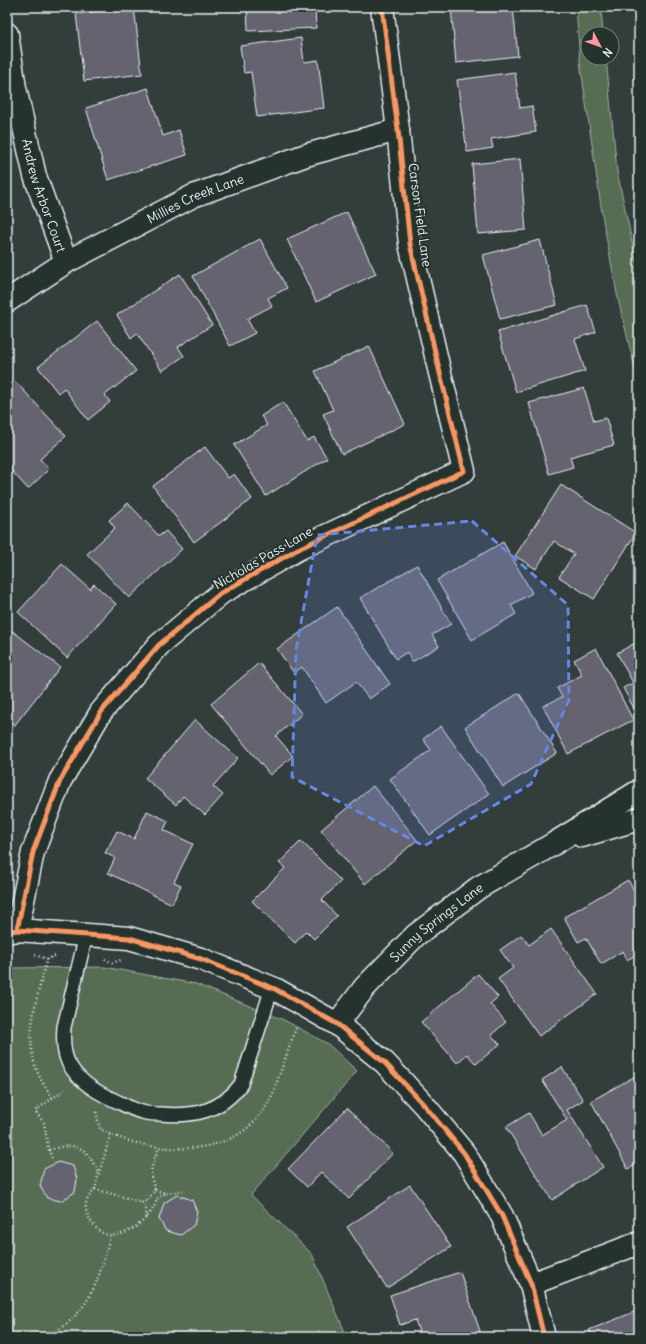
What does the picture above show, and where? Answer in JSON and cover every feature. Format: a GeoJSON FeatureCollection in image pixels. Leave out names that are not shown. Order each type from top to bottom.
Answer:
{"type":"FeatureCollection","features":[{"type":"Feature","properties":{"kind":"street","name":"Carson Field Lane"},"geometry":{"type":"LineString","coordinates":[[382,7],[398,130],[410,244],[464,470]]}},
{"type":"Feature","properties":{"kind":"street","name":"Andrew Arbor Court"},"geometry":{"type":"LineString","coordinates":[[7,34],[16,88],[35,176],[66,262]]}},
{"type":"Feature","properties":{"kind":"street","name":"Millies Creek Lane"},"geometry":{"type":"LineString","coordinates":[[7,301],[66,262],[194,196],[306,155],[398,130]]}},
{"type":"Feature","properties":{"kind":"street","name":"Nicholas Pass Lane"},"geometry":{"type":"LineString","coordinates":[[12,931],[32,852],[60,781],[101,712],[159,645],[221,593],[292,552],[464,470]]}},
{"type":"Feature","properties":{"kind":"street","name":"Sunny Springs Lane"},"geometry":{"type":"LineString","coordinates":[[337,1024],[364,987],[416,935],[478,888],[556,843],[639,791]]}},
{"type":"Feature","properties":{"kind":"street","name":"Sunny Springs Lane"},"geometry":{"type":"LineString","coordinates":[[556,843],[639,819]]}},
{"type":"Feature","properties":{"kind":"street"},"geometry":{"type":"LineString","coordinates":[[12,931],[129,938],[201,959],[272,988],[337,1024],[385,1063],[424,1105],[464,1153],[502,1216],[531,1284],[544,1337]]}},
{"type":"Feature","properties":{"kind":"street"},"geometry":{"type":"LineString","coordinates":[[531,1284],[639,1243]]}},
{"type":"Feature","properties":{"kind":"lane"},"geometry":{"type":"LineString","coordinates":[[86,935],[64,1027],[63,1042],[68,1064],[85,1084],[101,1094],[142,1112],[173,1115],[193,1114],[208,1110],[223,1103],[235,1092],[241,1084],[272,988]]}},
{"type":"Feature","properties":{"kind":"path"},"geometry":{"type":"LineString","coordinates":[[46,959],[34,1013],[31,1044],[37,1072],[52,1098]]}},
{"type":"Feature","properties":{"kind":"path"},"geometry":{"type":"LineString","coordinates":[[52,1158],[44,1123],[35,1111],[67,1088]]}},
{"type":"Feature","properties":{"kind":"path"},"geometry":{"type":"LineString","coordinates":[[155,1190],[150,1172],[159,1148],[110,1135],[95,1189],[89,1195],[86,1204],[87,1213],[92,1223],[101,1233],[110,1236],[130,1230],[144,1220],[152,1212],[157,1199],[166,1193],[183,1190]]}},
{"type":"Feature","properties":{"kind":"path"},"geometry":{"type":"LineString","coordinates":[[49,1150],[68,1145],[81,1149],[88,1154],[99,1172]]}},
{"type":"Feature","properties":{"kind":"path"},"geometry":{"type":"LineString","coordinates":[[95,1189],[141,1202],[147,1201],[155,1190]]}},
{"type":"Feature","properties":{"kind":"path"},"geometry":{"type":"LineString","coordinates":[[155,1190],[166,1193]]}},
{"type":"Feature","properties":{"kind":"path"},"geometry":{"type":"LineString","coordinates":[[141,1202],[145,1206],[147,1212],[144,1220]]}},
{"type":"Feature","properties":{"kind":"path"},"geometry":{"type":"LineString","coordinates":[[46,1337],[69,1323],[85,1306],[99,1274],[110,1236]]}},
{"type":"Feature","properties":{"kind":"highlighted area"},"geometry":{"type":"Polygon","coordinates":[[[472,521],[568,605],[569,700],[531,784],[424,846],[292,777],[296,650],[317,535],[472,521]]]}},
{"type":"Feature","properties":{"kind":"green space"},"geometry":{"type":"Polygon","coordinates":[[[576,7],[601,7],[602,26],[580,26],[580,62],[576,7]]]}},
{"type":"Feature","properties":{"kind":"green space"},"geometry":{"type":"Polygon","coordinates":[[[581,66],[607,66],[617,171],[639,275],[639,385],[618,299],[603,220],[581,66]]]}},
{"type":"Feature","properties":{"kind":"green space"},"geometry":{"type":"Polygon","coordinates":[[[104,967],[196,984],[284,1020],[328,1044],[357,1071],[251,1195],[312,1254],[347,1337],[7,1337],[7,968],[104,967]]]}},
{"type":"Feature","properties":{"kind":"building"},"geometry":{"type":"Polygon","coordinates":[[[134,7],[142,74],[84,81],[76,14],[134,7]]]}},
{"type":"Feature","properties":{"kind":"building"},"geometry":{"type":"Polygon","coordinates":[[[247,7],[315,7],[316,28],[248,31],[247,7]]]}},
{"type":"Feature","properties":{"kind":"building"},"geometry":{"type":"Polygon","coordinates":[[[451,7],[513,7],[518,56],[456,63],[451,7]]]}},
{"type":"Feature","properties":{"kind":"building"},"geometry":{"type":"Polygon","coordinates":[[[301,38],[304,62],[318,60],[324,108],[257,117],[251,72],[244,73],[240,46],[301,38]]]}},
{"type":"Feature","properties":{"kind":"building"},"geometry":{"type":"Polygon","coordinates":[[[515,72],[520,108],[532,106],[536,132],[491,139],[493,148],[467,152],[457,80],[515,72]]]}},
{"type":"Feature","properties":{"kind":"building"},"geometry":{"type":"Polygon","coordinates":[[[148,88],[163,136],[179,130],[187,155],[108,180],[86,108],[148,88]]]}},
{"type":"Feature","properties":{"kind":"building"},"geometry":{"type":"Polygon","coordinates":[[[520,159],[526,230],[478,234],[472,164],[520,159]]]}},
{"type":"Feature","properties":{"kind":"building"},"geometry":{"type":"Polygon","coordinates":[[[347,212],[376,274],[316,302],[287,239],[347,212]]]}},
{"type":"Feature","properties":{"kind":"building"},"geometry":{"type":"Polygon","coordinates":[[[260,239],[287,288],[268,298],[272,306],[247,319],[255,333],[230,346],[193,276],[260,239]]]}},
{"type":"Feature","properties":{"kind":"building"},"geometry":{"type":"Polygon","coordinates":[[[540,240],[557,305],[500,319],[483,255],[540,240]]]}},
{"type":"Feature","properties":{"kind":"building"},"geometry":{"type":"Polygon","coordinates":[[[180,274],[212,325],[178,347],[184,356],[162,371],[137,333],[131,338],[117,315],[180,274]]]}},
{"type":"Feature","properties":{"kind":"building"},"geometry":{"type":"Polygon","coordinates":[[[587,305],[596,332],[575,339],[585,371],[516,392],[498,332],[587,305]]]}},
{"type":"Feature","properties":{"kind":"building"},"geometry":{"type":"Polygon","coordinates":[[[97,321],[136,371],[105,395],[110,402],[88,420],[64,388],[58,393],[38,367],[97,321]]]}},
{"type":"Feature","properties":{"kind":"building"},"geometry":{"type":"Polygon","coordinates":[[[369,346],[405,424],[342,454],[323,414],[333,410],[315,371],[369,346]]]}},
{"type":"Feature","properties":{"kind":"building"},"geometry":{"type":"Polygon","coordinates":[[[14,380],[66,436],[40,459],[49,469],[28,489],[7,466],[7,387],[14,380]]]}},
{"type":"Feature","properties":{"kind":"building"},"geometry":{"type":"Polygon","coordinates":[[[584,388],[594,421],[606,418],[614,445],[570,457],[573,467],[549,474],[529,403],[584,388]]]}},
{"type":"Feature","properties":{"kind":"building"},"geometry":{"type":"Polygon","coordinates":[[[283,402],[307,441],[314,437],[327,458],[266,496],[234,445],[267,425],[261,416],[283,402]]]}},
{"type":"Feature","properties":{"kind":"building"},"geometry":{"type":"Polygon","coordinates":[[[205,447],[228,478],[234,474],[252,499],[194,542],[153,486],[205,447]]]}},
{"type":"Feature","properties":{"kind":"building"},"geometry":{"type":"Polygon","coordinates":[[[561,485],[636,533],[594,599],[559,577],[574,554],[554,541],[536,569],[515,556],[561,485]]]}},
{"type":"Feature","properties":{"kind":"building"},"geometry":{"type":"Polygon","coordinates":[[[128,503],[159,536],[166,531],[182,549],[129,598],[87,554],[115,528],[109,520],[128,503]]]}},
{"type":"Feature","properties":{"kind":"building"},"geometry":{"type":"Polygon","coordinates":[[[503,542],[532,593],[511,605],[516,614],[472,640],[437,580],[503,542]]]}},
{"type":"Feature","properties":{"kind":"building"},"geometry":{"type":"Polygon","coordinates":[[[62,564],[90,589],[94,584],[116,604],[67,658],[18,612],[62,564]]]}},
{"type":"Feature","properties":{"kind":"building"},"geometry":{"type":"Polygon","coordinates":[[[417,565],[451,624],[432,635],[439,646],[412,662],[407,652],[396,659],[360,598],[417,565]]]}},
{"type":"Feature","properties":{"kind":"building"},"geometry":{"type":"Polygon","coordinates":[[[337,607],[390,684],[369,699],[356,682],[326,703],[302,667],[294,673],[277,649],[337,607]]]}},
{"type":"Feature","properties":{"kind":"building"},"geometry":{"type":"Polygon","coordinates":[[[7,627],[60,667],[14,726],[7,721],[7,627]]]}},
{"type":"Feature","properties":{"kind":"building"},"geometry":{"type":"Polygon","coordinates":[[[639,641],[639,713],[637,714],[623,688],[633,683],[617,653],[639,641]]]}},
{"type":"Feature","properties":{"kind":"building"},"geometry":{"type":"Polygon","coordinates":[[[596,648],[633,720],[568,754],[543,706],[562,697],[557,688],[582,675],[574,660],[596,648]]]}},
{"type":"Feature","properties":{"kind":"building"},"geometry":{"type":"Polygon","coordinates":[[[259,663],[302,714],[276,736],[293,756],[270,775],[211,704],[259,663]]]}},
{"type":"Feature","properties":{"kind":"building"},"geometry":{"type":"Polygon","coordinates":[[[519,693],[557,753],[503,787],[465,727],[519,693]]]}},
{"type":"Feature","properties":{"kind":"building"},"geometry":{"type":"Polygon","coordinates":[[[195,720],[238,758],[213,786],[223,795],[205,815],[183,796],[176,805],[145,778],[195,720]]]}},
{"type":"Feature","properties":{"kind":"building"},"geometry":{"type":"Polygon","coordinates":[[[441,726],[489,794],[430,835],[390,779],[431,750],[423,739],[441,726]]]}},
{"type":"Feature","properties":{"kind":"building"},"geometry":{"type":"Polygon","coordinates":[[[373,786],[417,840],[365,884],[321,830],[373,786]]]}},
{"type":"Feature","properties":{"kind":"building"},"geometry":{"type":"Polygon","coordinates":[[[147,811],[168,821],[164,830],[193,844],[174,882],[181,885],[172,904],[108,873],[115,858],[105,853],[117,831],[134,839],[147,811]]]}},
{"type":"Feature","properties":{"kind":"building"},"geometry":{"type":"Polygon","coordinates":[[[301,841],[341,881],[322,900],[337,916],[314,939],[306,931],[295,943],[252,901],[285,868],[279,863],[301,841]]]}},
{"type":"Feature","properties":{"kind":"building"},"geometry":{"type":"Polygon","coordinates":[[[628,880],[639,899],[639,953],[627,960],[623,951],[601,964],[586,938],[578,942],[564,917],[628,880]]]}},
{"type":"Feature","properties":{"kind":"building"},"geometry":{"type":"Polygon","coordinates":[[[551,929],[597,994],[539,1036],[498,979],[513,968],[500,950],[521,935],[529,945],[551,929]]]}},
{"type":"Feature","properties":{"kind":"building"},"geometry":{"type":"Polygon","coordinates":[[[478,974],[498,997],[490,1004],[506,1022],[491,1035],[500,1044],[476,1064],[467,1054],[457,1063],[421,1022],[478,974]]]}},
{"type":"Feature","properties":{"kind":"building"},"geometry":{"type":"Polygon","coordinates":[[[562,1067],[583,1100],[567,1110],[603,1167],[552,1200],[506,1127],[529,1113],[542,1135],[567,1120],[542,1080],[562,1067]]]}},
{"type":"Feature","properties":{"kind":"building"},"geometry":{"type":"Polygon","coordinates":[[[639,1074],[639,1163],[628,1169],[591,1101],[639,1074]]]}},
{"type":"Feature","properties":{"kind":"building"},"geometry":{"type":"Polygon","coordinates":[[[347,1108],[393,1153],[349,1199],[321,1172],[307,1187],[288,1169],[347,1108]]]}},
{"type":"Feature","properties":{"kind":"building"},"geometry":{"type":"Polygon","coordinates":[[[58,1162],[73,1166],[77,1179],[75,1192],[61,1201],[47,1198],[40,1186],[44,1169],[58,1162]]]}},
{"type":"Feature","properties":{"kind":"building"},"geometry":{"type":"Polygon","coordinates":[[[410,1185],[451,1247],[387,1288],[347,1227],[410,1185]]]}},
{"type":"Feature","properties":{"kind":"building"},"geometry":{"type":"Polygon","coordinates":[[[177,1195],[192,1200],[197,1212],[194,1225],[181,1235],[166,1231],[159,1219],[164,1203],[177,1195]]]}},
{"type":"Feature","properties":{"kind":"building"},"geometry":{"type":"Polygon","coordinates":[[[460,1272],[482,1337],[421,1337],[415,1320],[400,1325],[390,1295],[460,1272]]]}},
{"type":"Feature","properties":{"kind":"building"},"geometry":{"type":"Polygon","coordinates":[[[639,1310],[639,1337],[592,1337],[589,1330],[639,1310]]]}},
{"type":"Feature","properties":{"kind":"cycle path"},"geometry":{"type":"LineString","coordinates":[[17,930],[33,852],[60,781],[101,712],[159,645],[221,593],[298,549],[464,471],[410,244],[398,130],[382,7]]}},
{"type":"Feature","properties":{"kind":"cycle path"},"geometry":{"type":"LineString","coordinates":[[7,932],[17,930],[129,938],[201,959],[275,989],[337,1024],[385,1063],[424,1105],[464,1153],[502,1216],[531,1284],[544,1337]]}}]}
